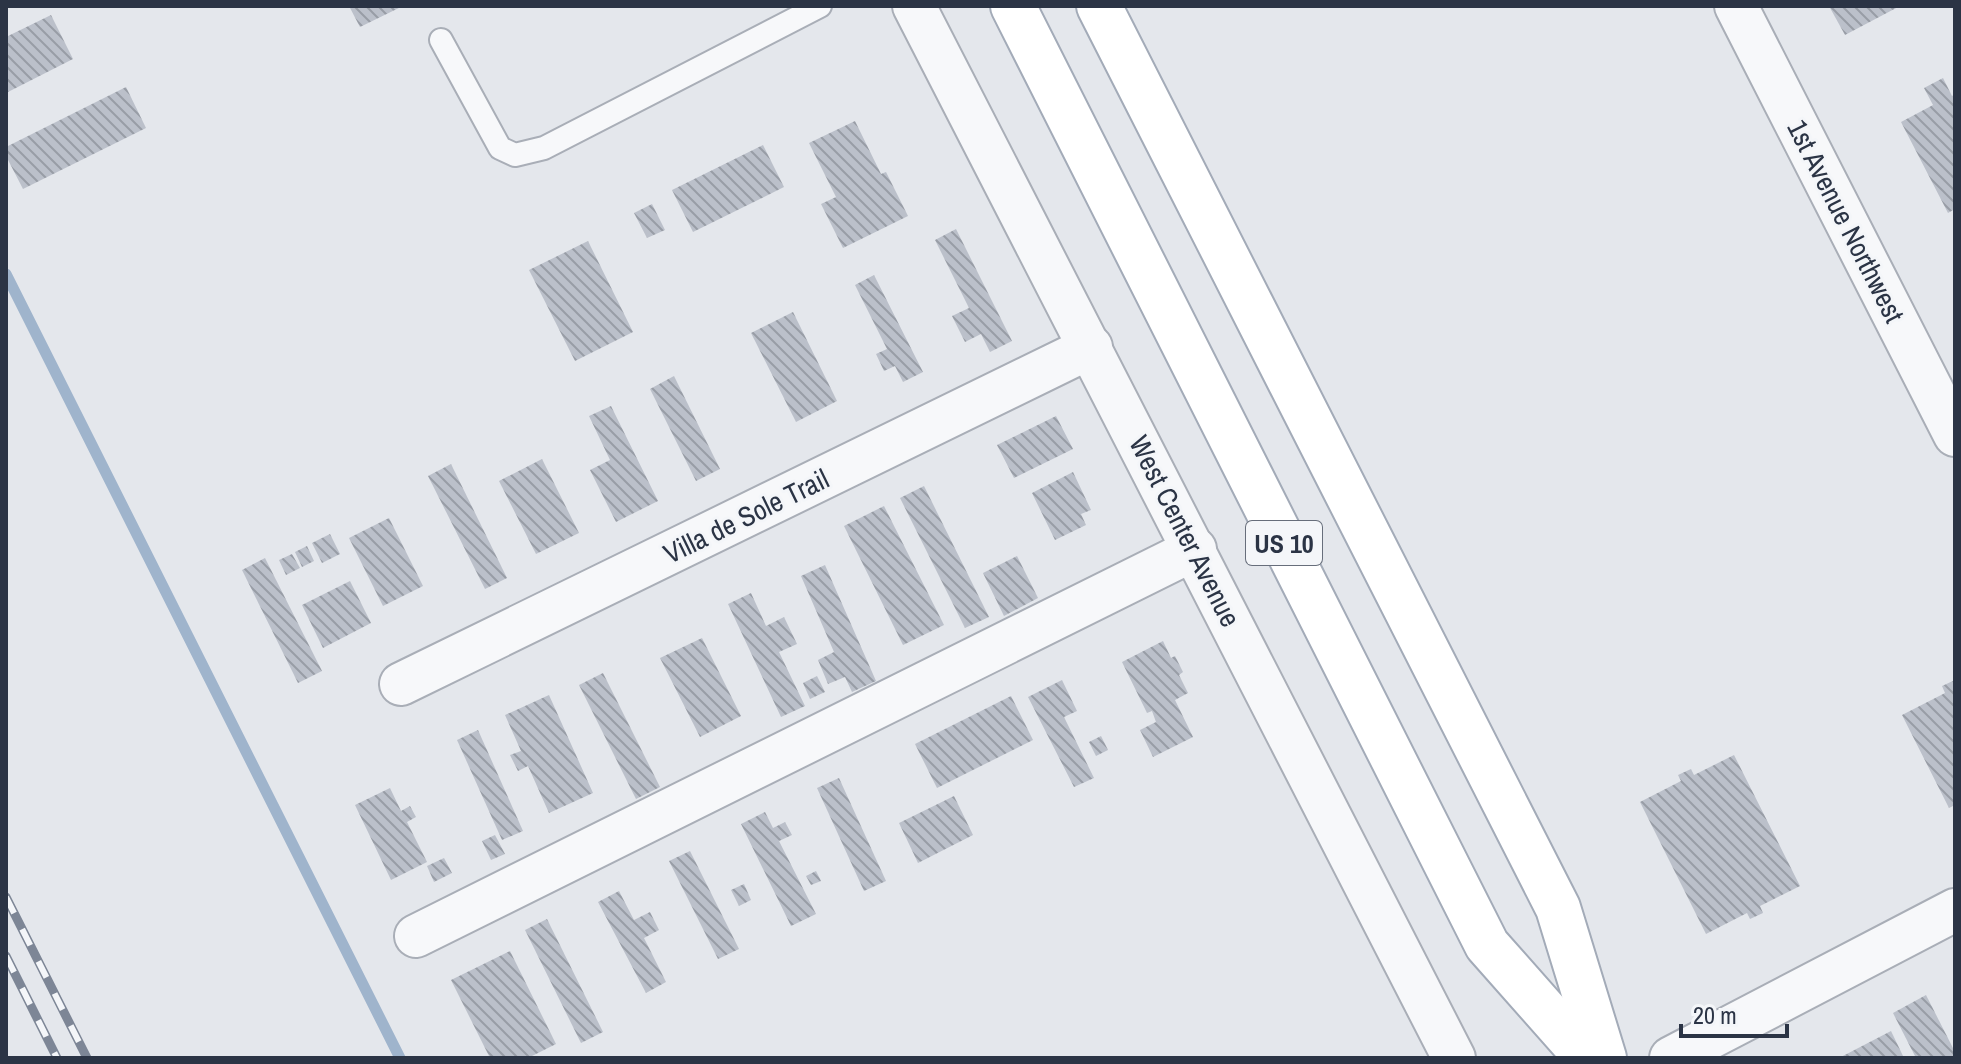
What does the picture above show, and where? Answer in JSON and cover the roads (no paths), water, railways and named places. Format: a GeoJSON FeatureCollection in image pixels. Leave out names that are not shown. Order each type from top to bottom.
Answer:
{"type":"FeatureCollection","features":[{"type":"Feature","properties":{"kind":"main road","name":"US 10"},"geometry":{"type":"LineString","coordinates":[[1013,6],[1487,945],[1587,1058]]}},
{"type":"Feature","properties":{"kind":"main road","name":"US 10"},"geometry":{"type":"LineString","coordinates":[[1099,6],[1558,908],[1604,1058]]}},
{"type":"Feature","properties":{"kind":"street","name":"West Center Avenue"},"geometry":{"type":"LineString","coordinates":[[914,6],[1454,1058]]}},
{"type":"Feature","properties":{"kind":"street","name":"1st Avenue Northwest"},"geometry":{"type":"LineString","coordinates":[[1736,6],[1955,435]]}},
{"type":"Feature","properties":{"kind":"street","name":"Villa de Sole Trail"},"geometry":{"type":"LineString","coordinates":[[401,684],[1091,347]]}},
{"type":"Feature","properties":{"kind":"street"},"geometry":{"type":"LineString","coordinates":[[416,936],[1195,549]]}},
{"type":"Feature","properties":{"kind":"street"},"geometry":{"type":"LineString","coordinates":[[1671,1058],[1955,910]]}},
{"type":"Feature","properties":{"kind":"lane"},"geometry":{"type":"LineString","coordinates":[[441,40],[500,148],[515,155],[544,148],[820,6]]}},
{"type":"Feature","properties":{"kind":"waterway"},"geometry":{"type":"LineString","coordinates":[[6,274],[400,1058]]}},
{"type":"Feature","properties":{"kind":"railway"},"geometry":{"type":"LineString","coordinates":[[6,897],[87,1058]]}},
{"type":"Feature","properties":{"kind":"railway"},"geometry":{"type":"LineString","coordinates":[[6,956],[57,1058]]}}]}
